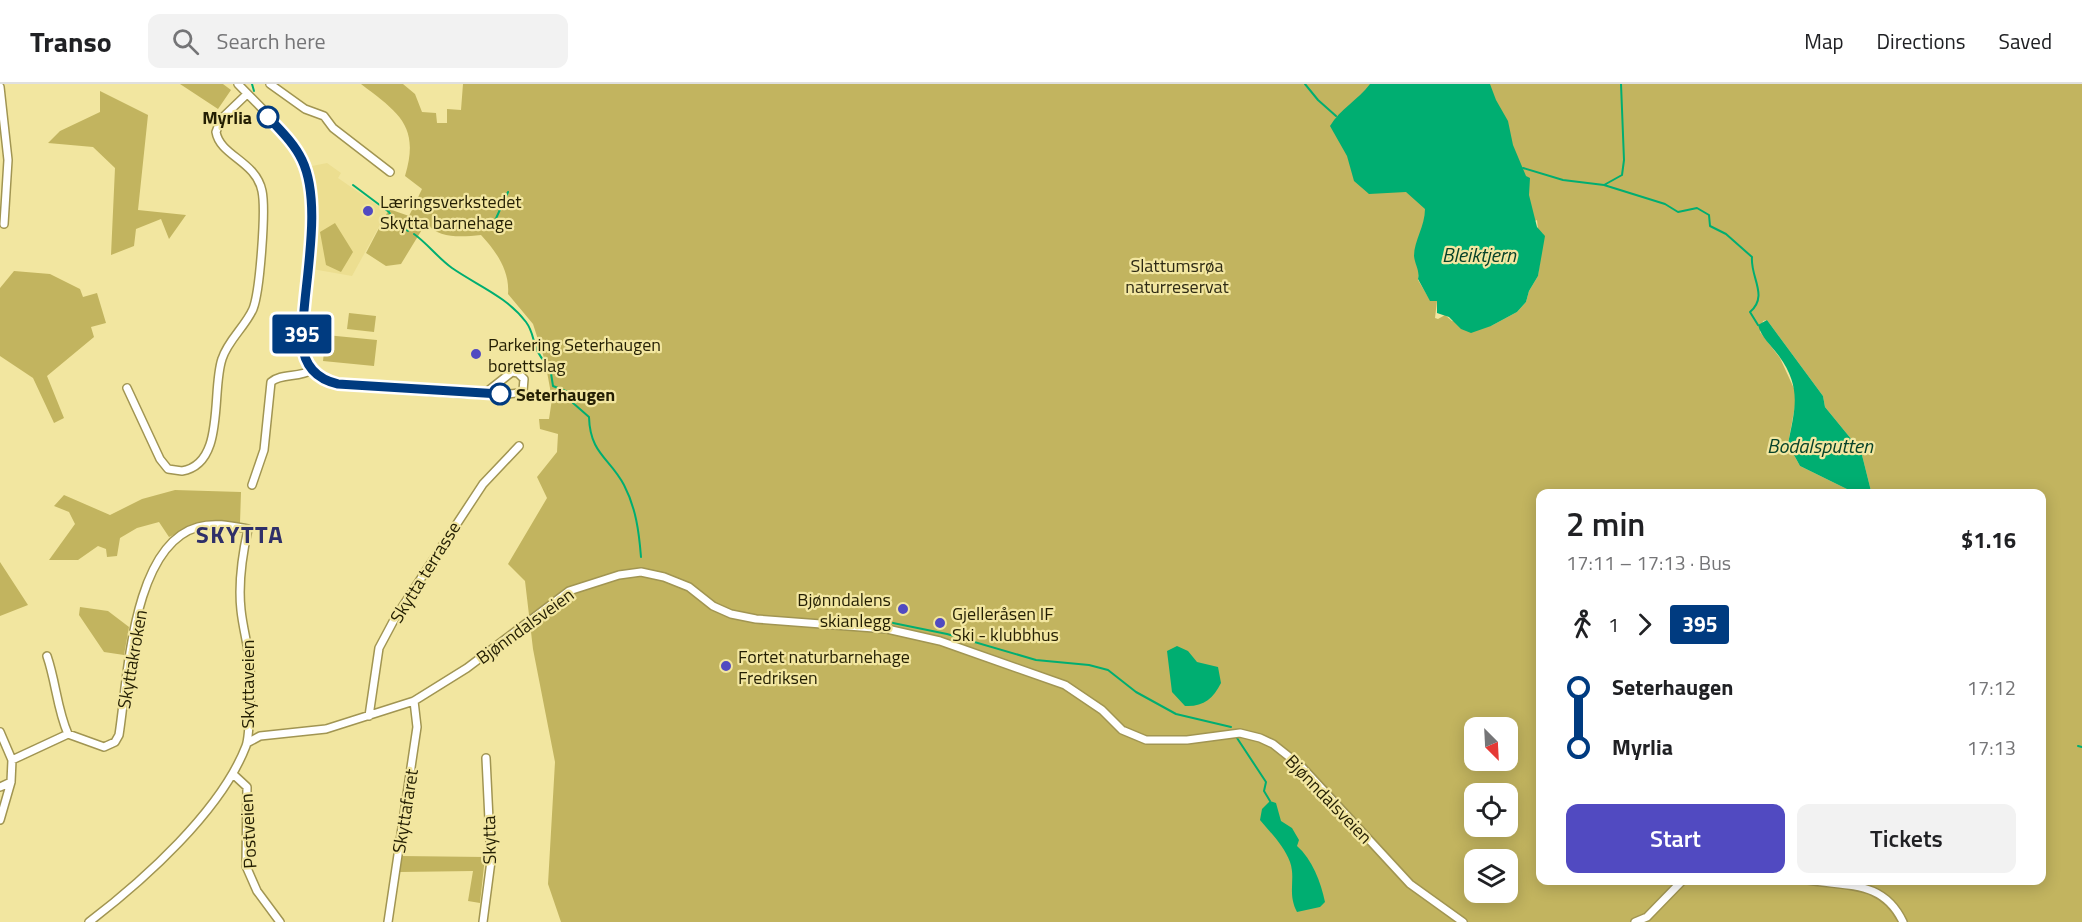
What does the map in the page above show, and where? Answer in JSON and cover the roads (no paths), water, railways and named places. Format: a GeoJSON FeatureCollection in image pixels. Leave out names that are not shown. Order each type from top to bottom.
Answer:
{"type":"FeatureCollection","features":[{"type":"Feature","properties":{"kind":"street"},"geometry":{"type":"LineString","coordinates":[[238,84],[289,140],[301,158],[309,183],[311,206],[302,343],[306,359],[312,370],[324,380],[338,384],[484,394],[518,394],[524,388],[524,380],[518,373],[512,372],[484,394]]}},
{"type":"Feature","properties":{"kind":"street"},"geometry":{"type":"LineString","coordinates":[[270,84],[298,105],[324,116],[333,128],[390,172]]}},
{"type":"Feature","properties":{"kind":"street"},"geometry":{"type":"LineString","coordinates":[[0,87],[8,160],[4,224]]}},
{"type":"Feature","properties":{"kind":"street"},"geometry":{"type":"LineString","coordinates":[[128,388],[158,456],[165,466],[182,471],[201,462],[207,454],[213,435],[222,359],[249,315],[256,296],[262,190],[255,173],[221,144],[216,132],[221,119],[247,94]]}},
{"type":"Feature","properties":{"kind":"street"},"geometry":{"type":"LineString","coordinates":[[252,485],[264,450],[271,382],[278,377],[300,376],[312,370]]}},
{"type":"Feature","properties":{"kind":"street","name":"Skytta terrasse"},"geometry":{"type":"LineString","coordinates":[[369,716],[377,656],[395,618],[483,484],[519,446]]}},
{"type":"Feature","properties":{"kind":"street","name":"Skyttakroken"},"geometry":{"type":"LineString","coordinates":[[68,735],[104,747],[115,742],[119,735],[135,626],[144,591],[154,567],[174,540],[186,532],[208,525],[248,529]]}},
{"type":"Feature","properties":{"kind":"street","name":"Skyttaveien"},"geometry":{"type":"LineString","coordinates":[[89,922],[156,865],[200,818],[233,774],[247,744],[250,672],[248,641],[241,614],[240,578],[248,529]]}},
{"type":"Feature","properties":{"kind":"street","name":"Bjønndalsveien"},"geometry":{"type":"LineString","coordinates":[[247,744],[260,736],[326,729],[414,701],[467,668],[569,591],[619,575],[641,572],[664,577],[688,587],[713,606],[731,614],[756,619],[887,629],[940,641],[1065,685],[1102,710],[1122,730],[1146,740],[1187,740],[1240,733],[1260,738],[1273,744],[1302,767],[1410,884],[1463,922]]}},
{"type":"Feature","properties":{"kind":"street"},"geometry":{"type":"LineString","coordinates":[[12,760],[68,735],[62,720],[58,692],[47,656]]}},
{"type":"Feature","properties":{"kind":"street","name":"Skyttafaret"},"geometry":{"type":"LineString","coordinates":[[388,922],[417,727],[414,701]]}},
{"type":"Feature","properties":{"kind":"street"},"geometry":{"type":"LineString","coordinates":[[0,732],[12,760],[11,782],[0,820]]}},
{"type":"Feature","properties":{"kind":"street","name":"Skytta"},"geometry":{"type":"LineString","coordinates":[[483,922],[491,861],[486,758]]}},
{"type":"Feature","properties":{"kind":"street","name":"Postveien"},"geometry":{"type":"LineString","coordinates":[[233,774],[247,787],[246,866],[257,891],[280,922]]}},
{"type":"Feature","properties":{"kind":"street"},"geometry":{"type":"LineString","coordinates":[[0,787],[11,782]]}},
{"type":"Feature","properties":{"kind":"street"},"geometry":{"type":"LineString","coordinates":[[1635,922],[1647,917],[1678,885]]}},
{"type":"Feature","properties":{"kind":"street"},"geometry":{"type":"LineString","coordinates":[[1838,885],[1875,891],[1890,901],[1903,922]]}},
{"type":"Feature","properties":{"kind":"water","name":"Bleiktjern"},"geometry":{"type":"Polygon","coordinates":[[[1370,84],[1490,84],[1508,121],[1513,145],[1526,176],[1530,178],[1529,195],[1537,227],[1545,236],[1538,276],[1529,291],[1526,302],[1517,312],[1491,326],[1471,333],[1461,329],[1449,317],[1437,313],[1437,301],[1430,301],[1418,279],[1414,256],[1425,209],[1406,192],[1369,194],[1354,181],[1347,156],[1330,126],[1370,84]]]}},
{"type":"Feature","properties":{"kind":"water","name":"Bodalsputten"},"geometry":{"type":"Polygon","coordinates":[[[1767,320],[1823,396],[1825,407],[1861,451],[1870,489],[1847,489],[1800,466],[1788,444],[1794,409],[1794,388],[1786,367],[1758,325],[1767,320]]]}},
{"type":"Feature","properties":{"kind":"water"},"geometry":{"type":"Polygon","coordinates":[[[1177,646],[1188,651],[1197,662],[1218,667],[1221,683],[1207,701],[1185,706],[1172,692],[1167,651],[1177,646]]]}},
{"type":"Feature","properties":{"kind":"water"},"geometry":{"type":"Polygon","coordinates":[[[1270,801],[1276,803],[1281,821],[1292,828],[1299,840],[1297,846],[1315,871],[1325,902],[1320,907],[1297,912],[1292,892],[1290,862],[1281,845],[1260,820],[1262,809],[1270,801]]]}},
{"type":"Feature","properties":{"kind":"waterway"},"geometry":{"type":"LineString","coordinates":[[252,84],[254,91]]}},
{"type":"Feature","properties":{"kind":"waterway"},"geometry":{"type":"LineString","coordinates":[[1305,84],[1336,116]]}},
{"type":"Feature","properties":{"kind":"waterway"},"geometry":{"type":"LineString","coordinates":[[1523,168],[1563,180],[1604,185],[1622,175],[1624,160],[1621,84]]}},
{"type":"Feature","properties":{"kind":"waterway"},"geometry":{"type":"LineString","coordinates":[[353,185],[389,212],[393,221],[408,231]]}},
{"type":"Feature","properties":{"kind":"waterway"},"geometry":{"type":"LineString","coordinates":[[1604,185],[1665,204],[1678,212],[1697,208],[1709,215],[1710,226],[1726,234],[1752,257],[1758,299],[1750,312],[1758,325]]}},
{"type":"Feature","properties":{"kind":"waterway"},"geometry":{"type":"LineString","coordinates":[[493,225],[508,192]]}},
{"type":"Feature","properties":{"kind":"waterway"},"geometry":{"type":"LineString","coordinates":[[414,234],[452,268],[510,305],[526,322],[538,352],[546,363]]}},
{"type":"Feature","properties":{"kind":"waterway"},"geometry":{"type":"LineString","coordinates":[[550,367],[553,386],[568,392],[573,403],[589,417],[590,429],[597,448],[624,485],[636,520],[641,557]]}},
{"type":"Feature","properties":{"kind":"waterway"},"geometry":{"type":"LineString","coordinates":[[893,623],[947,634],[1036,660],[1089,665],[1108,670],[1136,692],[1176,714],[1231,727]]}},
{"type":"Feature","properties":{"kind":"waterway"},"geometry":{"type":"LineString","coordinates":[[1237,738],[1266,782],[1264,791],[1270,801]]}},
{"type":"Feature","properties":{"kind":"waterway"},"geometry":{"type":"LineString","coordinates":[[2078,746],[2082,747]]}},
{"type":"Feature","properties":{"kind":"place","name":"Myrlia"},"geometry":{"type":"Point","coordinates":[268,117]}},
{"type":"Feature","properties":{"kind":"place","name":"Læringsverkstedet Skytta barnehage"},"geometry":{"type":"Point","coordinates":[368,211]}},
{"type":"Feature","properties":{"kind":"place","name":"Parkering Seterhaugen borettslag"},"geometry":{"type":"Point","coordinates":[476,354]}},
{"type":"Feature","properties":{"kind":"place","name":"Seterhaugen"},"geometry":{"type":"Point","coordinates":[500,394]}},
{"type":"Feature","properties":{"kind":"place","name":"Bjønndalens skianlegg"},"geometry":{"type":"Point","coordinates":[903,609]}},
{"type":"Feature","properties":{"kind":"place","name":"Gjelleråsen IF Ski - klubbhus"},"geometry":{"type":"Point","coordinates":[940,623]}},
{"type":"Feature","properties":{"kind":"place","name":"Fortet naturbarnehage Fredriksen"},"geometry":{"type":"Point","coordinates":[726,666]}},
{"type":"Feature","properties":{"kind":"district","name":"SKYTTA"},"geometry":{"type":"Point","coordinates":[240,534]}},
{"type":"Feature","properties":{"kind":"park label","name":"Slattumsrøa naturreservat"},"geometry":{"type":"Point","coordinates":[1177,276]}}]}
